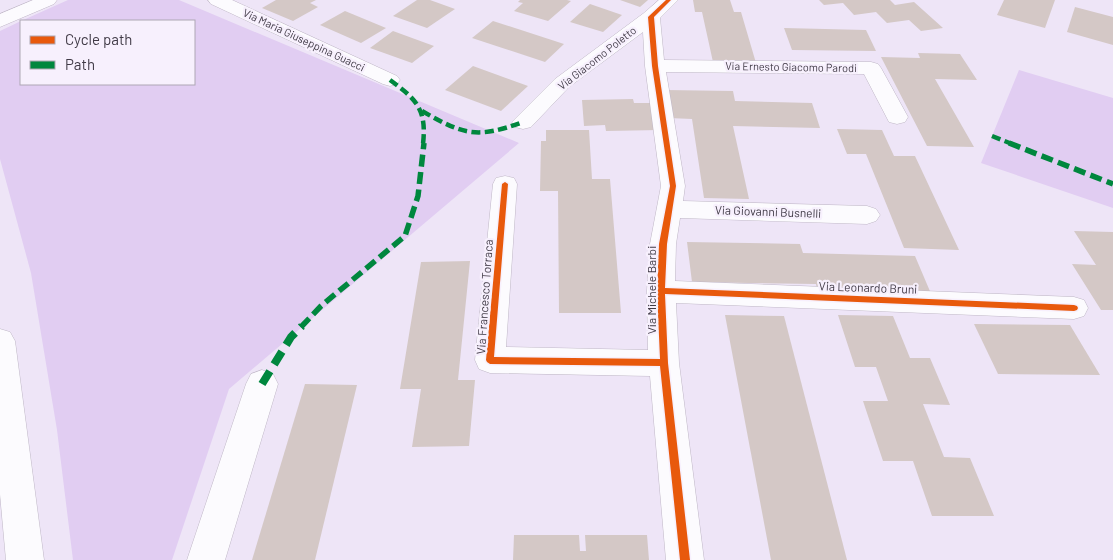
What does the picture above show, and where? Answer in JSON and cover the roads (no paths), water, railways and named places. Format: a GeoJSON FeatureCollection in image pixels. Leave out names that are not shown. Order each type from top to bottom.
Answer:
{"type":"FeatureCollection","features":[{"type":"Feature","properties":{"kind":"street"},"geometry":{"type":"LineString","coordinates":[[0,21],[48,0]]}},
{"type":"Feature","properties":{"kind":"street","name":"Via Maria Giuseppina Guacci"},"geometry":{"type":"LineString","coordinates":[[230,2],[390,80]]}},
{"type":"Feature","properties":{"kind":"street","name":"Via Michele Barbi"},"geometry":{"type":"LineString","coordinates":[[661,8],[655,66],[673,186],[662,244],[661,291],[664,363],[685,560]]}},
{"type":"Feature","properties":{"kind":"street","name":"Via Giacomo Poletto"},"geometry":{"type":"LineString","coordinates":[[522,122],[562,83],[661,8]]}},
{"type":"Feature","properties":{"kind":"street","name":"Via Ernesto Giacomo Parodi"},"geometry":{"type":"LineString","coordinates":[[655,66],[871,68],[897,117]]}},
{"type":"Feature","properties":{"kind":"street","name":"Via Francesco Torraca"},"geometry":{"type":"LineString","coordinates":[[505,184],[490,360],[664,363]]}},
{"type":"Feature","properties":{"kind":"street","name":"Via Giovanni Busnelli"},"geometry":{"type":"LineString","coordinates":[[668,209],[867,215]]}},
{"type":"Feature","properties":{"kind":"street","name":"Via Leonardo Bruni"},"geometry":{"type":"LineString","coordinates":[[661,291],[1074,308]]}},
{"type":"Feature","properties":{"kind":"street"},"geometry":{"type":"LineString","coordinates":[[0,341],[24,560]]}},
{"type":"Feature","properties":{"kind":"street"},"geometry":{"type":"LineString","coordinates":[[206,560],[262,384]]}}]}
